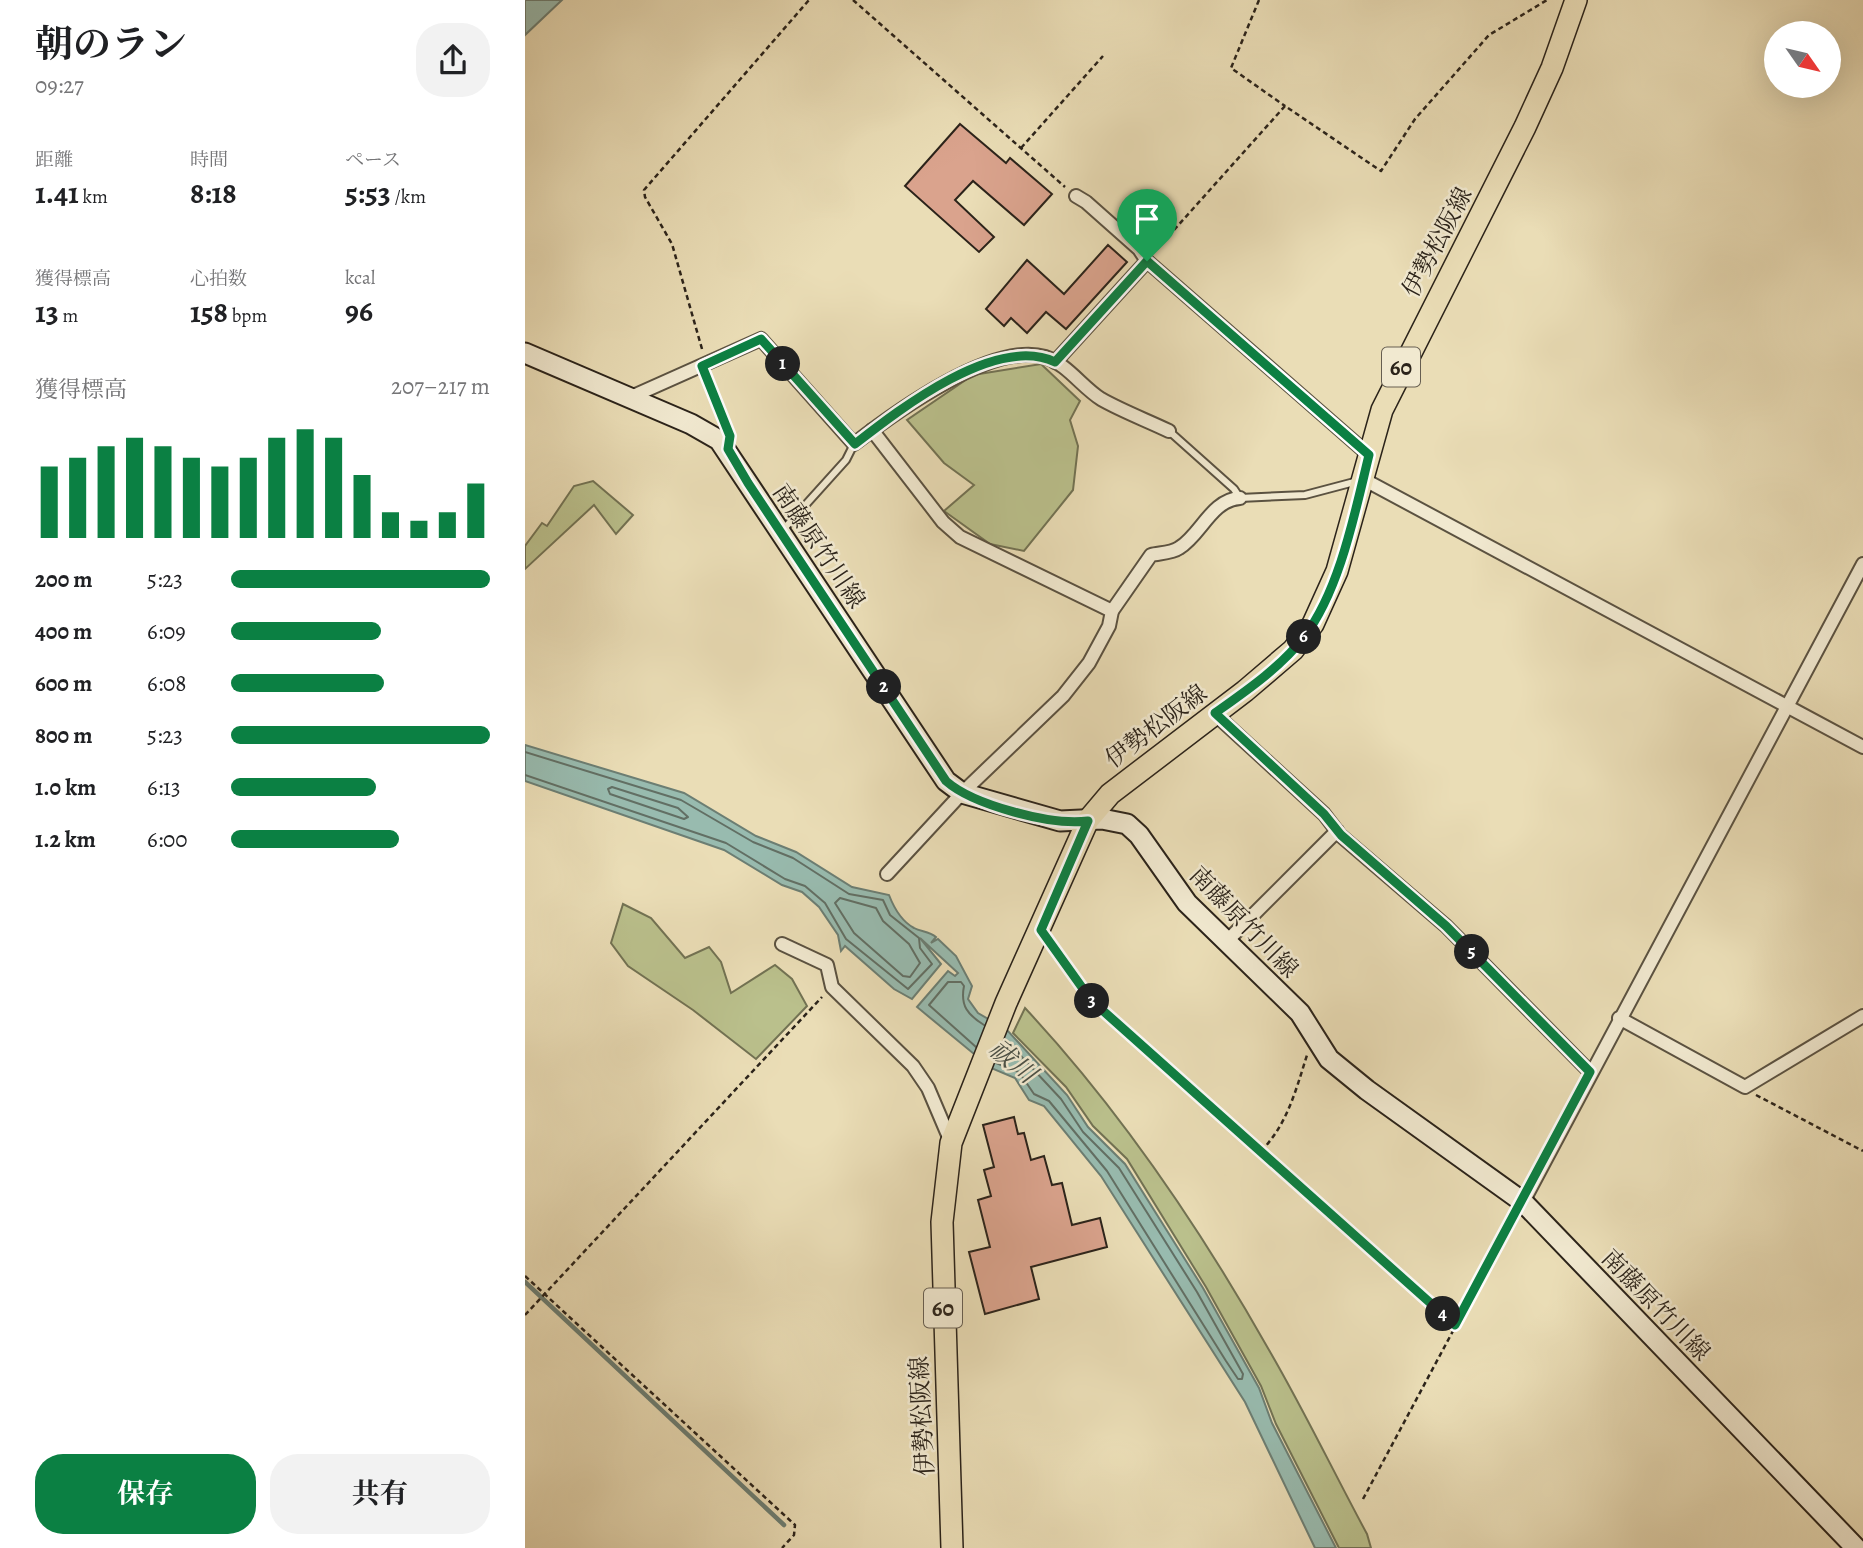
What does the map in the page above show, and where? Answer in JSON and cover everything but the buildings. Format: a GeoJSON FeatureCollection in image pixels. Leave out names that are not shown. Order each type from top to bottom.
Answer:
{"type":"FeatureCollection","features":[{"type":"Feature","properties":{"kind":"main road","name":"伊勢松阪線"},"geometry":{"type":"LineString","coordinates":[[952,1548],[942,1235],[951,1143],[977,1073],[1088,821],[1110,794],[1280,662],[1313,624],[1337,571],[1381,410],[1525,127],[1552,68],[1576,0]]}},
{"type":"Feature","properties":{"kind":"main road","name":"南藤原竹川線"},"geometry":{"type":"LineString","coordinates":[[525,353],[691,424],[728,449],[946,781],[962,793],[1060,821],[1116,820],[1133,830],[1187,904],[1300,1013],[1317,1043],[1350,1078],[1523,1202],[1856,1548]]}},
{"type":"Feature","properties":{"kind":"street"},"geometry":{"type":"LineString","coordinates":[[1076,196],[1369,455]]}},
{"type":"Feature","properties":{"kind":"street"},"geometry":{"type":"LineString","coordinates":[[1055,362],[1147,261]]}},
{"type":"Feature","properties":{"kind":"street"},"geometry":{"type":"LineString","coordinates":[[631,397],[761,339],[855,444],[901,408],[970,369],[1009,358],[1043,356],[1055,362],[1100,398],[1169,431]]}},
{"type":"Feature","properties":{"kind":"street"},"geometry":{"type":"LineString","coordinates":[[872,430],[943,522],[960,537],[1112,611]]}},
{"type":"Feature","properties":{"kind":"street"},"geometry":{"type":"LineString","coordinates":[[1363,479],[1863,747]]}},
{"type":"Feature","properties":{"kind":"street"},"geometry":{"type":"LineString","coordinates":[[887,874],[962,793],[1063,696],[1089,663],[1109,626],[1112,611],[1151,555],[1179,549],[1220,505],[1240,498]]}},
{"type":"Feature","properties":{"kind":"street"},"geometry":{"type":"LineString","coordinates":[[1523,1202],[1863,564]]}},
{"type":"Feature","properties":{"kind":"street"},"geometry":{"type":"LineString","coordinates":[[1215,713],[1324,814],[1337,831],[1446,926],[1590,1072]]}},
{"type":"Feature","properties":{"kind":"street"},"geometry":{"type":"LineString","coordinates":[[1226,942],[1337,831]]}},
{"type":"Feature","properties":{"kind":"street"},"geometry":{"type":"LineString","coordinates":[[782,944],[827,965],[832,987],[913,1066],[928,1088],[951,1143]]}},
{"type":"Feature","properties":{"kind":"street"},"geometry":{"type":"LineString","coordinates":[[1619,1018],[1745,1087],[1863,1016]]}},
{"type":"Feature","properties":{"kind":"lane"},"geometry":{"type":"LineString","coordinates":[[702,366],[730,436],[728,449]]}},
{"type":"Feature","properties":{"kind":"lane"},"geometry":{"type":"LineString","coordinates":[[1169,431],[1234,489],[1240,498],[1305,495],[1363,479]]}},
{"type":"Feature","properties":{"kind":"lane"},"geometry":{"type":"LineString","coordinates":[[781,533],[846,460],[855,444]]}},
{"type":"Feature","properties":{"kind":"path"},"geometry":{"type":"LineString","coordinates":[[702,366],[704,354],[673,257],[672,244],[645,197],[644,190],[809,0]]}},
{"type":"Feature","properties":{"kind":"path"},"geometry":{"type":"LineString","coordinates":[[853,0],[1076,196]]}},
{"type":"Feature","properties":{"kind":"path"},"geometry":{"type":"LineString","coordinates":[[1259,0],[1230,68],[1381,171],[1415,119],[1489,35],[1547,0]]}},
{"type":"Feature","properties":{"kind":"path"},"geometry":{"type":"LineString","coordinates":[[1021,148],[1103,56]]}},
{"type":"Feature","properties":{"kind":"path"},"geometry":{"type":"LineString","coordinates":[[1147,261],[1285,106]]}},
{"type":"Feature","properties":{"kind":"path"},"geometry":{"type":"LineString","coordinates":[[1041,930],[1091,1000],[1455,1325]]}},
{"type":"Feature","properties":{"kind":"path"},"geometry":{"type":"LineString","coordinates":[[525,1315],[832,987]]}},
{"type":"Feature","properties":{"kind":"path"},"geometry":{"type":"LineString","coordinates":[[1261,1151],[1276,1136],[1292,1102],[1310,1045],[1317,1043]]}},
{"type":"Feature","properties":{"kind":"path"},"geometry":{"type":"LineString","coordinates":[[1745,1087],[1863,1151]]}},
{"type":"Feature","properties":{"kind":"path"},"geometry":{"type":"LineString","coordinates":[[1363,1499],[1523,1202]]}},
{"type":"Feature","properties":{"kind":"path"},"geometry":{"type":"LineString","coordinates":[[525,1276],[795,1525],[794,1535],[782,1548]]}},
{"type":"Feature","properties":{"kind":"green space"},"geometry":{"type":"Polygon","coordinates":[[[1041,364],[1080,401],[1070,420],[1078,446],[1073,490],[1024,551],[990,544],[944,511],[974,485],[944,463],[907,420],[973,375],[1041,364]]]}},
{"type":"Feature","properties":{"kind":"green space"},"geometry":{"type":"Polygon","coordinates":[[[593,481],[633,515],[616,534],[594,505],[525,569],[525,546],[542,523],[547,526],[574,486],[593,481]]]}},
{"type":"Feature","properties":{"kind":"green space"},"geometry":{"type":"Polygon","coordinates":[[[623,904],[651,918],[685,958],[709,947],[721,962],[731,993],[775,965],[792,979],[807,1006],[756,1059],[693,1010],[628,966],[611,943],[623,904]]]}},
{"type":"Feature","properties":{"kind":"green space"},"geometry":{"type":"Polygon","coordinates":[[[1025,1008],[1094,1088],[1187,1215],[1243,1305],[1294,1395],[1367,1534],[1371,1548],[1339,1548],[1276,1424],[1261,1386],[1206,1287],[1127,1159],[1093,1126],[1066,1087],[1013,1033],[1025,1008]]]}},
{"type":"Feature","properties":{"kind":"water"},"geometry":{"type":"Polygon","coordinates":[[[525,0],[562,0],[525,35],[525,0]]]}},
{"type":"Feature","properties":{"kind":"water","name":"祓川"},"geometry":{"type":"Polygon","coordinates":[[[525,745],[684,793],[756,836],[796,852],[852,887],[889,895],[905,922],[936,937],[931,943],[938,939],[956,956],[972,986],[968,999],[978,1013],[1007,1030],[1067,1095],[1088,1127],[1125,1164],[1203,1288],[1259,1388],[1272,1423],[1336,1548],[1315,1548],[1245,1402],[1101,1176],[1044,1106],[1029,1100],[1015,1078],[991,1068],[917,1007],[948,971],[955,976],[958,973],[920,938],[941,964],[912,999],[894,989],[845,946],[841,951],[838,935],[819,907],[802,892],[782,885],[724,850],[525,781],[525,745]]]}},
{"type":"Feature","properties":{"kind":"waterway"},"geometry":{"type":"LineString","coordinates":[[525,1282],[784,1525]]}},
{"type":"Feature","properties":{"kind":"route"},"geometry":{"type":"LineString","coordinates":[[1147,261],[1369,455],[1337,571],[1329,594],[1313,624],[1280,662],[1215,713],[1324,814],[1341,835],[1446,926],[1590,1072],[1455,1325],[1091,1000],[1041,930],[1088,821],[1060,821],[1008,809],[962,793],[946,781],[728,449],[730,436],[702,366],[761,339],[855,444],[901,408],[970,369],[1009,358],[1043,356],[1055,362],[1147,261]]}}]}
